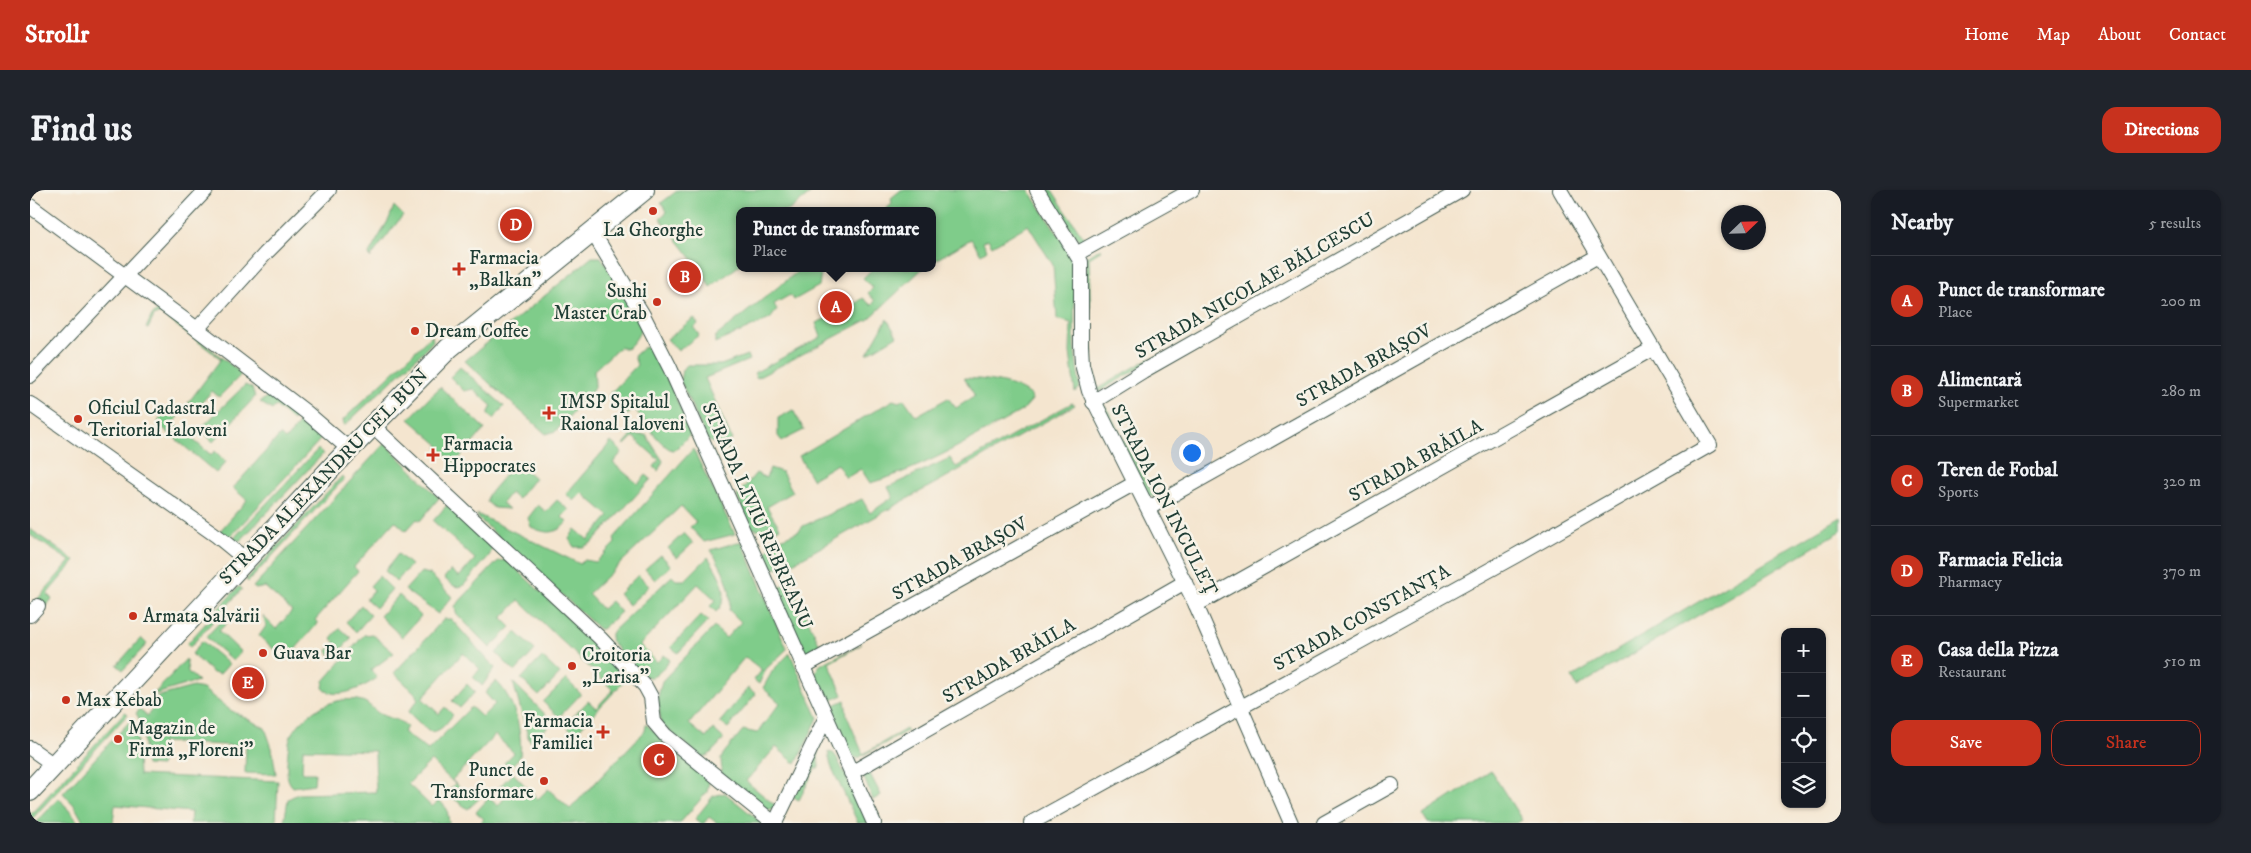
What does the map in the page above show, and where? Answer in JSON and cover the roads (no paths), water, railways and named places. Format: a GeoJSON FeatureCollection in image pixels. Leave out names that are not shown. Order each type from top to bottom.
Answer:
{"type":"FeatureCollection","features":[{"type":"Feature","properties":{"kind":"main road","name":"STRADA ALEXANDRU CEL BUN"},"geometry":{"type":"LineString","coordinates":[[30,791],[349,449],[449,348],[644,190]]}},
{"type":"Feature","properties":{"kind":"street"},"geometry":{"type":"LineString","coordinates":[[30,376],[206,190]]}},
{"type":"Feature","properties":{"kind":"street"},"geometry":{"type":"LineString","coordinates":[[196,329],[265,254],[329,190]]}},
{"type":"Feature","properties":{"kind":"street","name":"STRADA ION INCULEȚ"},"geometry":{"type":"LineString","coordinates":[[1036,190],[1078,253],[1081,262],[1082,364],[1094,402],[1149,508],[1196,605],[1291,823]]}},
{"type":"Feature","properties":{"kind":"street"},"geometry":{"type":"LineString","coordinates":[[1078,253],[1192,190]]}},
{"type":"Feature","properties":{"kind":"street","name":"STRADA NICOLAE BĂLCESCU"},"geometry":{"type":"LineString","coordinates":[[1094,402],[1143,371],[1462,190]]}},
{"type":"Feature","properties":{"kind":"street"},"geometry":{"type":"LineString","coordinates":[[1560,190],[1652,349]]}},
{"type":"Feature","properties":{"kind":"street"},"geometry":{"type":"LineString","coordinates":[[30,206],[306,412],[349,449]]}},
{"type":"Feature","properties":{"kind":"street","name":"STRADA LIVIU REBREANU"},"geometry":{"type":"LineString","coordinates":[[592,231],[629,290],[670,368],[874,823]]}},
{"type":"Feature","properties":{"kind":"street","name":"STRADA BRAȘOV"},"geometry":{"type":"LineString","coordinates":[[1149,508],[1598,256]]}},
{"type":"Feature","properties":{"kind":"street","name":"STRADA CONSTANȚA"},"geometry":{"type":"LineString","coordinates":[[1031,823],[1515,556],[1710,445],[1652,349]]}},
{"type":"Feature","properties":{"kind":"street","name":"STRADA BRĂILA"},"geometry":{"type":"LineString","coordinates":[[1196,605],[1652,349]]}},
{"type":"Feature","properties":{"kind":"street"},"geometry":{"type":"LineString","coordinates":[[30,404],[217,536],[245,559]]}},
{"type":"Feature","properties":{"kind":"street"},"geometry":{"type":"LineString","coordinates":[[372,425],[600,638],[648,690],[654,722],[665,735],[774,823],[826,717]]}},
{"type":"Feature","properties":{"kind":"street","name":"STRADA BRAȘOV"},"geometry":{"type":"LineString","coordinates":[[803,667],[1136,483]]}},
{"type":"Feature","properties":{"kind":"street","name":"STRADA BRĂILA"},"geometry":{"type":"LineString","coordinates":[[851,772],[1185,582]]}},
{"type":"Feature","properties":{"kind":"street"},"geometry":{"type":"LineString","coordinates":[[30,748],[54,765]]}},
{"type":"Feature","properties":{"kind":"street"},"geometry":{"type":"LineString","coordinates":[[1324,823],[1392,785]]}},
{"type":"Feature","properties":{"kind":"place","name":"La Gheorghe"},"geometry":{"type":"Point","coordinates":[653,211]}},
{"type":"Feature","properties":{"kind":"place","name":"Farmacia Felicia"},"geometry":{"type":"Point","coordinates":[516,225]}},
{"type":"Feature","properties":{"kind":"place","name":"Farmacia „Balkan”"},"geometry":{"type":"Point","coordinates":[459,269]}},
{"type":"Feature","properties":{"kind":"place","name":"Alimentară"},"geometry":{"type":"Point","coordinates":[685,277]}},
{"type":"Feature","properties":{"kind":"place","name":"Sushi Master Crab"},"geometry":{"type":"Point","coordinates":[657,302]}},
{"type":"Feature","properties":{"kind":"place","name":"Punct de transformare"},"geometry":{"type":"Point","coordinates":[836,307]}},
{"type":"Feature","properties":{"kind":"place","name":"Dream Coffee"},"geometry":{"type":"Point","coordinates":[415,331]}},
{"type":"Feature","properties":{"kind":"place","name":"IMSP Spitalul Raional Ialoveni"},"geometry":{"type":"Point","coordinates":[549,413]}},
{"type":"Feature","properties":{"kind":"place","name":"Oficiul Cadastral Teritorial Ialoveni"},"geometry":{"type":"Point","coordinates":[78,419]}},
{"type":"Feature","properties":{"kind":"place","name":"Farmacia Hippocrates"},"geometry":{"type":"Point","coordinates":[433,455]}},
{"type":"Feature","properties":{"kind":"place","name":"Armata Salvării"},"geometry":{"type":"Point","coordinates":[133,616]}},
{"type":"Feature","properties":{"kind":"place","name":"Guava Bar"},"geometry":{"type":"Point","coordinates":[263,653]}},
{"type":"Feature","properties":{"kind":"place","name":"Croitoria „Larisa”"},"geometry":{"type":"Point","coordinates":[572,666]}},
{"type":"Feature","properties":{"kind":"place","name":"Casa della Pizza"},"geometry":{"type":"Point","coordinates":[248,683]}},
{"type":"Feature","properties":{"kind":"place","name":"Max Kebab"},"geometry":{"type":"Point","coordinates":[66,700]}},
{"type":"Feature","properties":{"kind":"place","name":"Farmacia Familiei"},"geometry":{"type":"Point","coordinates":[603,732]}},
{"type":"Feature","properties":{"kind":"place","name":"Magazin de Firmă „Floreni”"},"geometry":{"type":"Point","coordinates":[118,739]}},
{"type":"Feature","properties":{"kind":"place","name":"Teren de Fotbal"},"geometry":{"type":"Point","coordinates":[659,760]}},
{"type":"Feature","properties":{"kind":"place","name":"Punct de Transformare"},"geometry":{"type":"Point","coordinates":[544,781]}}]}
